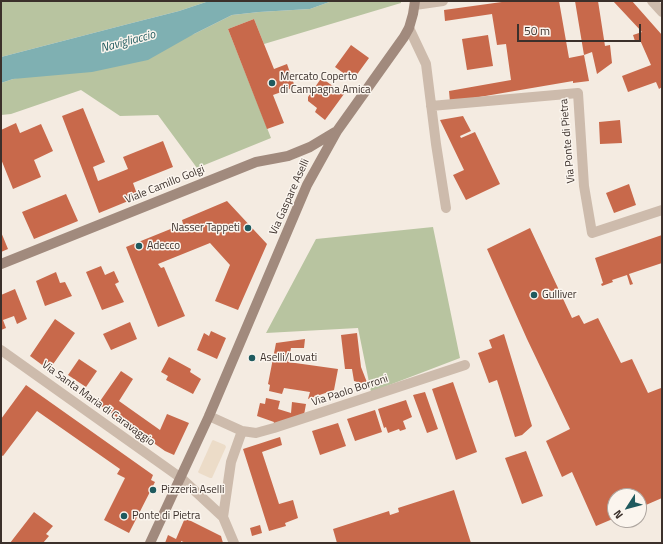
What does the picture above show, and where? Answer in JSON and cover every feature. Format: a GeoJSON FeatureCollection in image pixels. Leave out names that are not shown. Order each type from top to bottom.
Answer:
{"type":"FeatureCollection","features":[{"type":"Feature","properties":{"kind":"street"},"geometry":{"type":"LineString","coordinates":[[415,3],[443,1]]}},
{"type":"Feature","properties":{"kind":"street"},"geometry":{"type":"LineString","coordinates":[[652,1],[662,12]]}},
{"type":"Feature","properties":{"kind":"street","name":"Via Gaspare Aselli"},"geometry":{"type":"LineString","coordinates":[[150,543],[209,416],[307,185],[337,131],[404,37],[413,14],[415,3]]}},
{"type":"Feature","properties":{"kind":"street"},"geometry":{"type":"LineString","coordinates":[[408,28],[426,64],[446,208]]}},
{"type":"Feature","properties":{"kind":"street","name":"Via Ponte di Pietra"},"geometry":{"type":"LineString","coordinates":[[431,106],[578,93],[584,186],[592,233],[662,210]]}},
{"type":"Feature","properties":{"kind":"street","name":"Viale Camillo Golgi"},"geometry":{"type":"LineString","coordinates":[[1,264],[256,162],[288,156],[310,147],[337,131]]}},
{"type":"Feature","properties":{"kind":"street","name":"Via Santa Maria di Caravaggio"},"geometry":{"type":"LineString","coordinates":[[1,350],[181,478],[223,517]]}},
{"type":"Feature","properties":{"kind":"street","name":"Via Paolo Borroni"},"geometry":{"type":"LineString","coordinates":[[242,431],[256,433],[274,428],[465,365]]}},
{"type":"Feature","properties":{"kind":"street"},"geometry":{"type":"LineString","coordinates":[[209,416],[242,431],[231,462],[223,517],[234,543]]}},
{"type":"Feature","properties":{"kind":"green space"},"geometry":{"type":"Polygon","coordinates":[[[1,1],[209,1],[179,11],[1,57],[1,1]]]}},
{"type":"Feature","properties":{"kind":"green space"},"geometry":{"type":"Polygon","coordinates":[[[332,1],[401,1],[401,3],[264,44],[254,19],[228,29],[271,138],[197,168],[158,115],[120,116],[81,90],[11,114],[1,115],[1,83],[194,34],[232,15],[310,9],[332,1]]]}},
{"type":"Feature","properties":{"kind":"green space"},"geometry":{"type":"Polygon","coordinates":[[[433,227],[460,358],[371,392],[358,328],[266,333],[316,239],[433,227]]]}},
{"type":"Feature","properties":{"kind":"shaded area"},"geometry":{"type":"Polygon","coordinates":[[[213,440],[225,445],[226,447],[212,478],[210,478],[198,472],[213,440]]]}},
{"type":"Feature","properties":{"kind":"water","name":"Navigliaccio"},"geometry":{"type":"Polygon","coordinates":[[[209,1],[332,1],[310,9],[232,15],[148,60],[92,72],[13,79],[1,83],[1,57],[179,11],[209,1]]]}},
{"type":"Feature","properties":{"kind":"building"},"geometry":{"type":"Polygon","coordinates":[[[509,1],[559,1],[569,58],[584,55],[589,81],[573,83],[573,81],[450,102],[449,91],[511,80],[506,44],[497,45],[492,14],[445,21],[444,10],[509,1]]]}},
{"type":"Feature","properties":{"kind":"building"},"geometry":{"type":"Polygon","coordinates":[[[575,1],[598,1],[605,46],[610,45],[612,63],[597,74],[592,52],[584,55],[575,1]]]}},
{"type":"Feature","properties":{"kind":"building"},"geometry":{"type":"Polygon","coordinates":[[[613,1],[632,1],[662,35],[662,87],[659,89],[656,82],[628,92],[622,76],[651,65],[640,40],[635,41],[633,35],[642,32],[613,1]]]}},
{"type":"Feature","properties":{"kind":"building","name":"Mercato Coperto di Campagna Amica"},"geometry":{"type":"Polygon","coordinates":[[[254,19],[274,69],[287,64],[295,87],[273,95],[284,123],[267,129],[228,29],[254,19]]]}},
{"type":"Feature","properties":{"kind":"building"},"geometry":{"type":"Polygon","coordinates":[[[488,35],[493,66],[467,70],[462,39],[488,35]]]}},
{"type":"Feature","properties":{"kind":"building"},"geometry":{"type":"Polygon","coordinates":[[[351,45],[369,58],[353,80],[335,67],[351,45]]]}},
{"type":"Feature","properties":{"kind":"building"},"geometry":{"type":"Polygon","coordinates":[[[323,79],[344,94],[325,120],[315,112],[317,108],[308,101],[308,97],[320,80],[323,79]]]}},
{"type":"Feature","properties":{"kind":"building"},"geometry":{"type":"Polygon","coordinates":[[[83,108],[105,162],[93,167],[98,181],[128,169],[123,157],[163,141],[173,167],[133,183],[138,197],[99,213],[62,116],[83,108]]]}},
{"type":"Feature","properties":{"kind":"building"},"geometry":{"type":"Polygon","coordinates":[[[463,116],[471,131],[460,136],[461,138],[475,132],[500,184],[466,200],[453,175],[464,170],[440,120],[463,116]]]}},
{"type":"Feature","properties":{"kind":"building"},"geometry":{"type":"Polygon","coordinates":[[[620,120],[622,143],[600,144],[599,122],[620,120]]]}},
{"type":"Feature","properties":{"kind":"building"},"geometry":{"type":"Polygon","coordinates":[[[16,123],[20,133],[41,124],[53,151],[34,160],[41,177],[13,189],[1,159],[1,130],[16,123]]]}},
{"type":"Feature","properties":{"kind":"building"},"geometry":{"type":"Polygon","coordinates":[[[629,184],[636,205],[614,213],[606,193],[629,184]]]}},
{"type":"Feature","properties":{"kind":"building"},"geometry":{"type":"Polygon","coordinates":[[[66,194],[78,221],[34,239],[22,212],[66,194]]]}},
{"type":"Feature","properties":{"kind":"building"},"geometry":{"type":"Polygon","coordinates":[[[227,201],[267,244],[238,310],[215,301],[230,265],[210,243],[158,264],[161,268],[164,267],[185,316],[158,327],[126,247],[183,224],[182,220],[227,201]]]}},
{"type":"Feature","properties":{"kind":"building"},"geometry":{"type":"Polygon","coordinates":[[[530,228],[572,318],[579,315],[584,324],[598,318],[621,363],[632,359],[648,393],[661,388],[662,498],[647,505],[647,488],[607,488],[607,521],[596,526],[572,472],[562,477],[546,441],[570,429],[527,339],[487,249],[530,228]]]}},
{"type":"Feature","properties":{"kind":"building"},"geometry":{"type":"Polygon","coordinates":[[[1,232],[8,249],[1,252],[1,232]]]}},
{"type":"Feature","properties":{"kind":"building"},"geometry":{"type":"Polygon","coordinates":[[[662,235],[662,263],[629,274],[633,284],[630,285],[627,275],[612,280],[613,282],[602,286],[601,284],[603,283],[595,258],[662,235]]]}},
{"type":"Feature","properties":{"kind":"building"},"geometry":{"type":"Polygon","coordinates":[[[101,266],[105,275],[114,271],[119,282],[115,284],[124,302],[102,310],[86,272],[101,266]]]}},
{"type":"Feature","properties":{"kind":"building"},"geometry":{"type":"Polygon","coordinates":[[[56,272],[60,283],[65,282],[72,296],[45,306],[36,281],[56,272]]]}},
{"type":"Feature","properties":{"kind":"building"},"geometry":{"type":"Polygon","coordinates":[[[15,289],[27,319],[17,324],[14,316],[3,320],[6,328],[1,330],[1,295],[15,289]]]}},
{"type":"Feature","properties":{"kind":"building"},"geometry":{"type":"Polygon","coordinates":[[[55,319],[75,333],[49,370],[30,356],[55,319]]]}},
{"type":"Feature","properties":{"kind":"building"},"geometry":{"type":"Polygon","coordinates":[[[130,322],[137,339],[111,350],[103,334],[130,322]]]}},
{"type":"Feature","properties":{"kind":"building"},"geometry":{"type":"Polygon","coordinates":[[[211,331],[226,338],[217,359],[197,350],[204,333],[209,336],[211,331]]]}},
{"type":"Feature","properties":{"kind":"building"},"geometry":{"type":"Polygon","coordinates":[[[357,333],[361,367],[368,385],[354,381],[352,369],[345,369],[341,335],[357,333]]]}},
{"type":"Feature","properties":{"kind":"building"},"geometry":{"type":"Polygon","coordinates":[[[504,334],[532,426],[522,435],[515,437],[497,380],[489,383],[478,353],[492,348],[489,340],[504,334]]]}},
{"type":"Feature","properties":{"kind":"building"},"geometry":{"type":"Polygon","coordinates":[[[305,339],[304,348],[291,348],[288,362],[338,369],[334,390],[308,399],[310,392],[284,388],[282,394],[269,391],[270,385],[268,384],[276,343],[305,339]]]}},
{"type":"Feature","properties":{"kind":"building"},"geometry":{"type":"Polygon","coordinates":[[[169,357],[191,369],[190,372],[201,379],[193,394],[166,380],[168,376],[161,372],[169,357]]]}},
{"type":"Feature","properties":{"kind":"building"},"geometry":{"type":"Polygon","coordinates":[[[79,359],[97,371],[86,387],[68,375],[79,359]]]}},
{"type":"Feature","properties":{"kind":"building"},"geometry":{"type":"Polygon","coordinates":[[[121,371],[133,379],[119,401],[160,430],[167,414],[189,423],[174,455],[165,451],[98,404],[121,371]]]}},
{"type":"Feature","properties":{"kind":"building"},"geometry":{"type":"Polygon","coordinates":[[[453,382],[477,452],[456,460],[432,389],[453,382]]]}},
{"type":"Feature","properties":{"kind":"building"},"geometry":{"type":"Polygon","coordinates":[[[26,385],[153,475],[151,480],[155,482],[129,533],[104,520],[125,478],[117,474],[120,469],[37,411],[3,456],[1,455],[1,419],[26,385]]]}},
{"type":"Feature","properties":{"kind":"building"},"geometry":{"type":"Polygon","coordinates":[[[425,392],[438,429],[427,433],[413,395],[425,392]]]}},
{"type":"Feature","properties":{"kind":"building"},"geometry":{"type":"Polygon","coordinates":[[[266,398],[280,401],[278,409],[291,413],[292,402],[306,404],[304,415],[273,426],[274,422],[257,416],[260,403],[265,404],[266,398]]]}},
{"type":"Feature","properties":{"kind":"building"},"geometry":{"type":"Polygon","coordinates":[[[406,400],[412,417],[403,421],[406,429],[400,431],[399,429],[388,433],[386,427],[384,428],[378,409],[406,400]]]}},
{"type":"Feature","properties":{"kind":"building"},"geometry":{"type":"Polygon","coordinates":[[[375,410],[382,432],[355,441],[347,419],[375,410]]]}},
{"type":"Feature","properties":{"kind":"building"},"geometry":{"type":"Polygon","coordinates":[[[338,423],[346,446],[320,455],[312,431],[338,423]]]}},
{"type":"Feature","properties":{"kind":"building"},"geometry":{"type":"Polygon","coordinates":[[[280,437],[282,445],[262,452],[279,504],[293,500],[298,518],[285,523],[286,526],[269,531],[243,449],[280,437]]]}},
{"type":"Feature","properties":{"kind":"building"},"geometry":{"type":"Polygon","coordinates":[[[526,451],[543,496],[522,504],[505,458],[526,451]]]}},
{"type":"Feature","properties":{"kind":"building"},"geometry":{"type":"Polygon","coordinates":[[[454,490],[471,543],[337,543],[333,529],[389,511],[390,515],[399,512],[398,508],[454,490]]]}},
{"type":"Feature","properties":{"kind":"building"},"geometry":{"type":"Polygon","coordinates":[[[34,512],[53,526],[46,534],[49,536],[43,543],[10,543],[34,512]]]}},
{"type":"Feature","properties":{"kind":"building"},"geometry":{"type":"Polygon","coordinates":[[[185,518],[221,536],[223,543],[186,543],[181,541],[181,543],[165,543],[168,535],[176,539],[185,518]]]}},
{"type":"Feature","properties":{"kind":"building"},"geometry":{"type":"Polygon","coordinates":[[[260,525],[262,533],[252,536],[250,528],[260,525]]]}},
{"type":"Feature","properties":{"kind":"place","name":"Mercato Coperto di Campagna Amica"},"geometry":{"type":"Point","coordinates":[272,83]}},
{"type":"Feature","properties":{"kind":"place","name":"Nasser Tappeti"},"geometry":{"type":"Point","coordinates":[248,228]}},
{"type":"Feature","properties":{"kind":"place","name":"Adecco"},"geometry":{"type":"Point","coordinates":[139,246]}},
{"type":"Feature","properties":{"kind":"place","name":"Gulliver"},"geometry":{"type":"Point","coordinates":[534,295]}},
{"type":"Feature","properties":{"kind":"place","name":"Aselli/Lovati"},"geometry":{"type":"Point","coordinates":[252,358]}},
{"type":"Feature","properties":{"kind":"place","name":"Pizzeria Aselli"},"geometry":{"type":"Point","coordinates":[153,490]}},
{"type":"Feature","properties":{"kind":"place","name":"Ponte di Pietra"},"geometry":{"type":"Point","coordinates":[124,516]}}]}
